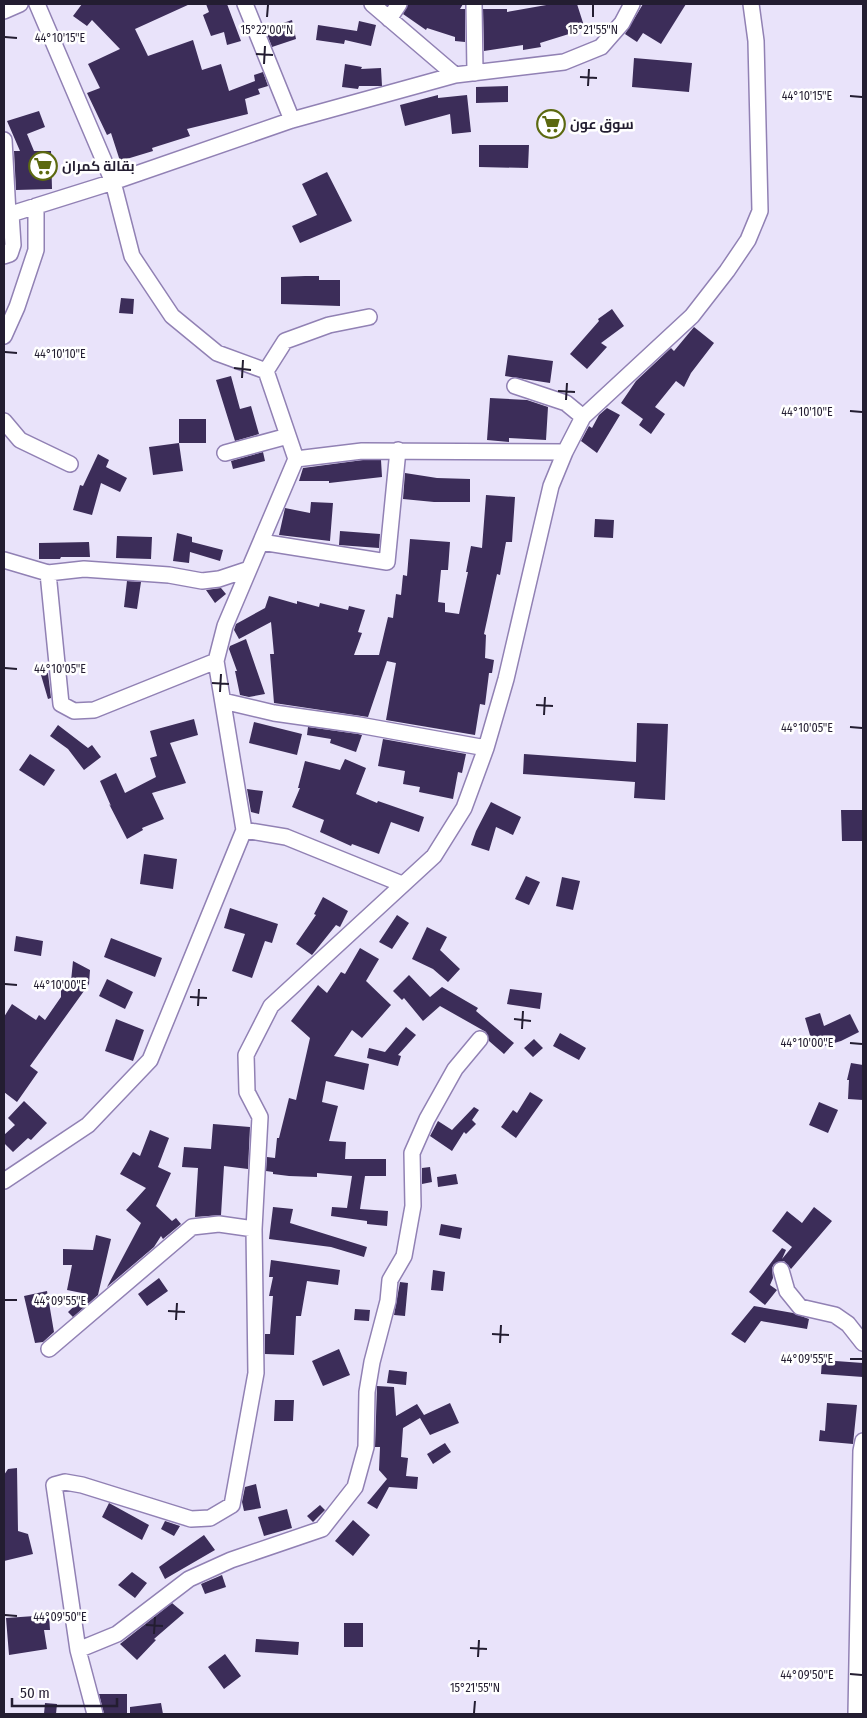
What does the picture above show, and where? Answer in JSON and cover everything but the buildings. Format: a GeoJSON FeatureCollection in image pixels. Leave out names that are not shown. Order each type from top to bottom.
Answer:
{"type":"FeatureCollection","features":[{"type":"Feature","properties":{"kind":"street"},"geometry":{"type":"LineString","coordinates":[[4,11],[20,4]]}},
{"type":"Feature","properties":{"kind":"street"},"geometry":{"type":"LineString","coordinates":[[37,4],[113,182],[132,256],[172,316],[217,353],[266,371]]}},
{"type":"Feature","properties":{"kind":"street"},"geometry":{"type":"LineString","coordinates":[[245,4],[292,120]]}},
{"type":"Feature","properties":{"kind":"street"},"geometry":{"type":"LineString","coordinates":[[372,4],[456,75]]}},
{"type":"Feature","properties":{"kind":"street"},"geometry":{"type":"LineString","coordinates":[[389,19],[399,4]]}},
{"type":"Feature","properties":{"kind":"street"},"geometry":{"type":"LineString","coordinates":[[474,4],[475,72]]}},
{"type":"Feature","properties":{"kind":"street"},"geometry":{"type":"LineString","coordinates":[[8,214],[113,182],[292,120],[456,75],[564,62],[601,46],[622,23],[632,4]]}},
{"type":"Feature","properties":{"kind":"street"},"geometry":{"type":"LineString","coordinates":[[95,1714],[78,1650],[54,1486],[66,1482],[82,1485],[190,1519],[210,1518],[232,1505],[256,1372],[254,1228],[260,1117],[247,1092],[246,1055],[271,1006],[434,856],[464,808],[486,748],[506,679],[551,486],[565,452],[583,417],[692,316],[748,240],[760,211],[756,41],[751,4]]}},
{"type":"Feature","properties":{"kind":"street"},"geometry":{"type":"LineString","coordinates":[[4,140],[8,214],[13,245],[10,254],[4,256]]}},
{"type":"Feature","properties":{"kind":"street"},"geometry":{"type":"LineString","coordinates":[[4,336],[17,307],[36,250],[36,206]]}},
{"type":"Feature","properties":{"kind":"street"},"geometry":{"type":"LineString","coordinates":[[266,371],[285,341],[329,325],[369,318]]}},
{"type":"Feature","properties":{"kind":"street"},"geometry":{"type":"LineString","coordinates":[[4,1181],[88,1125],[150,1060],[244,830],[216,661],[225,626],[296,459],[266,371]]}},
{"type":"Feature","properties":{"kind":"street"},"geometry":{"type":"LineString","coordinates":[[515,386],[566,403],[583,417]]}},
{"type":"Feature","properties":{"kind":"street"},"geometry":{"type":"LineString","coordinates":[[4,421],[20,440],[70,464]]}},
{"type":"Feature","properties":{"kind":"street"},"geometry":{"type":"LineString","coordinates":[[226,453],[288,436]]}},
{"type":"Feature","properties":{"kind":"street"},"geometry":{"type":"LineString","coordinates":[[296,459],[362,451],[398,450],[565,452]]}},
{"type":"Feature","properties":{"kind":"street"},"geometry":{"type":"LineString","coordinates":[[261,542],[386,562],[398,450]]}},
{"type":"Feature","properties":{"kind":"street"},"geometry":{"type":"LineString","coordinates":[[4,560],[48,573],[84,569],[169,575],[202,581],[219,579],[249,569]]}},
{"type":"Feature","properties":{"kind":"street"},"geometry":{"type":"LineString","coordinates":[[48,573],[62,704],[74,711],[94,710],[216,661]]}},
{"type":"Feature","properties":{"kind":"street"},"geometry":{"type":"LineString","coordinates":[[223,701],[274,713],[360,725],[486,748]]}},
{"type":"Feature","properties":{"kind":"street"},"geometry":{"type":"LineString","coordinates":[[244,830],[286,836],[402,884]]}},
{"type":"Feature","properties":{"kind":"street"},"geometry":{"type":"LineString","coordinates":[[78,1650],[117,1634],[189,1579],[231,1560],[322,1528],[355,1486],[366,1447],[367,1392],[372,1362],[388,1301],[390,1280],[404,1256],[413,1206],[412,1153],[427,1119],[455,1069],[480,1039]]}},
{"type":"Feature","properties":{"kind":"street"},"geometry":{"type":"LineString","coordinates":[[49,1349],[192,1227],[219,1224],[254,1228]]}},
{"type":"Feature","properties":{"kind":"street"},"geometry":{"type":"LineString","coordinates":[[781,1270],[787,1292],[800,1307],[836,1315],[848,1324],[863,1343]]}},
{"type":"Feature","properties":{"kind":"street"},"geometry":{"type":"LineString","coordinates":[[856,1714],[861,1452],[863,1442]]}},
{"type":"Feature","properties":{"kind":"place","name":"سوق عون"},"geometry":{"type":"Point","coordinates":[551,124]}},
{"type":"Feature","properties":{"kind":"place","name":"بقالة كمران"},"geometry":{"type":"Point","coordinates":[43,166]}}]}
